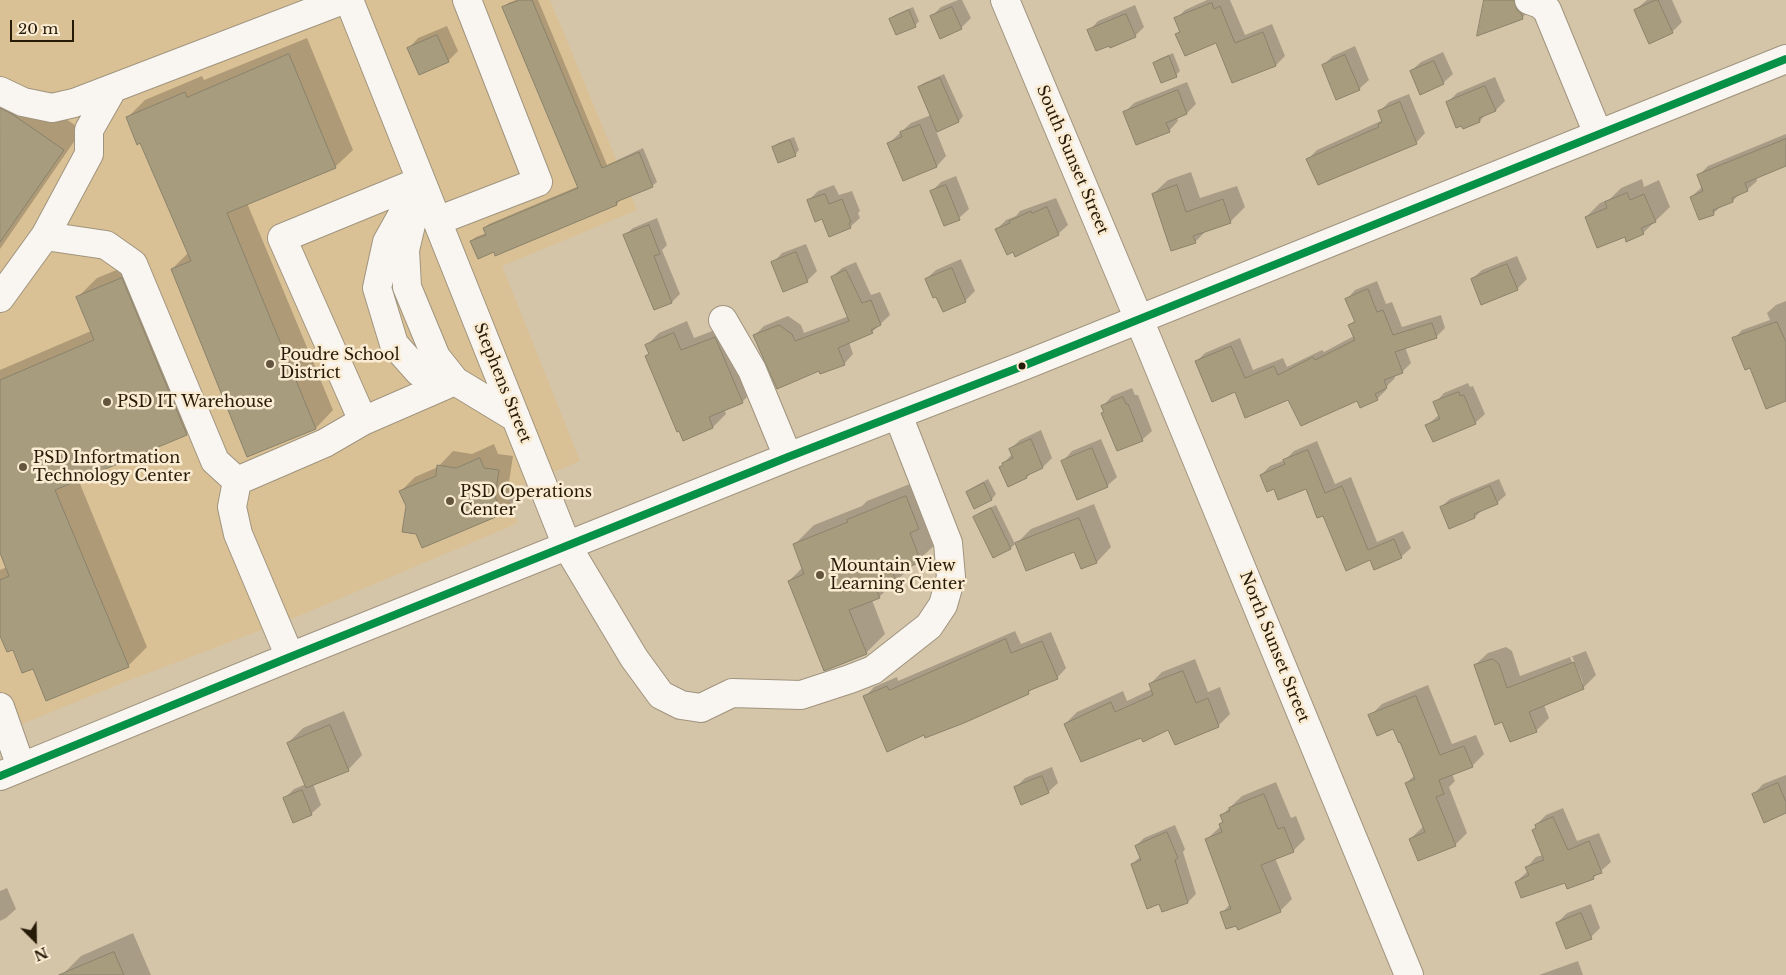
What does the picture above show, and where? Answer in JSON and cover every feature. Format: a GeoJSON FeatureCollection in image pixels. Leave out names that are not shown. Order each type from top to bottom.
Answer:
{"type":"FeatureCollection","features":[{"type":"Feature","properties":{"kind":"street"},"geometry":{"type":"LineString","coordinates":[[0,90],[23,102],[52,108],[74,103],[343,0]]}},
{"type":"Feature","properties":{"kind":"street","name":"Stephens Street"},"geometry":{"type":"LineString","coordinates":[[348,0],[567,546],[634,658],[661,696],[681,705],[701,708],[732,693],[801,694],[873,670],[929,626],[942,605],[951,577],[948,543],[898,415]]}},
{"type":"Feature","properties":{"kind":"street"},"geometry":{"type":"LineString","coordinates":[[437,221],[538,182],[467,0]]}},
{"type":"Feature","properties":{"kind":"street","name":"South Sunset Street"},"geometry":{"type":"LineString","coordinates":[[1004,0],[1139,320]]}},
{"type":"Feature","properties":{"kind":"street"},"geometry":{"type":"LineString","coordinates":[[1529,0],[1540,4],[1547,10],[1598,134]]}},
{"type":"Feature","properties":{"kind":"street"},"geometry":{"type":"LineString","coordinates":[[0,707],[11,771],[788,457],[1139,320],[1786,59]]}},
{"type":"Feature","properties":{"kind":"street"},"geometry":{"type":"LineString","coordinates":[[0,298],[45,236],[89,154],[89,130],[113,88]]}},
{"type":"Feature","properties":{"kind":"street"},"geometry":{"type":"LineString","coordinates":[[421,181],[406,250],[407,287],[436,357],[455,382],[516,418]]}},
{"type":"Feature","properties":{"kind":"street"},"geometry":{"type":"LineString","coordinates":[[363,421],[282,238],[421,181]]}},
{"type":"Feature","properties":{"kind":"street"},"geometry":{"type":"LineString","coordinates":[[45,236],[106,245],[133,264],[215,461],[237,481]]}},
{"type":"Feature","properties":{"kind":"street"},"geometry":{"type":"LineString","coordinates":[[723,320],[752,370],[788,457]]}},
{"type":"Feature","properties":{"kind":"street","name":"North Sunset Street"},"geometry":{"type":"LineString","coordinates":[[1139,320],[1409,975]]}},
{"type":"Feature","properties":{"kind":"street"},"geometry":{"type":"LineString","coordinates":[[237,481],[325,443],[363,421],[455,382]]}},
{"type":"Feature","properties":{"kind":"street"},"geometry":{"type":"LineString","coordinates":[[237,481],[232,507],[238,534],[290,657]]}},
{"type":"Feature","properties":{"kind":"shaded area","name":"Poudre School District"},"geometry":{"type":"Polygon","coordinates":[[[0,0],[550,0],[637,210],[502,266],[580,461],[506,492],[518,523],[301,615],[127,681],[0,733],[0,0]]]}},
{"type":"Feature","properties":{"kind":"building"},"geometry":{"type":"Polygon","coordinates":[[[520,0],[532,0],[602,168],[639,152],[653,187],[616,202],[617,205],[495,256],[494,252],[478,259],[470,241],[486,235],[483,228],[578,188],[502,7],[520,0]]]}},
{"type":"Feature","properties":{"kind":"building"},"geometry":{"type":"Polygon","coordinates":[[[1484,0],[1514,0],[1517,10],[1521,13],[1523,19],[1477,36],[1484,0]]]}},
{"type":"Feature","properties":{"kind":"building"},"geometry":{"type":"Polygon","coordinates":[[[1658,0],[1673,33],[1649,44],[1634,10],[1658,0]]]}},
{"type":"Feature","properties":{"kind":"building"},"geometry":{"type":"Polygon","coordinates":[[[1212,3],[1214,9],[1220,6],[1235,43],[1263,32],[1276,66],[1232,83],[1216,43],[1185,56],[1175,34],[1180,32],[1174,18],[1212,3]]]}},
{"type":"Feature","properties":{"kind":"building"},"geometry":{"type":"Polygon","coordinates":[[[952,7],[962,29],[940,39],[930,16],[952,7]]]}},
{"type":"Feature","properties":{"kind":"building"},"geometry":{"type":"Polygon","coordinates":[[[909,10],[916,27],[896,35],[889,19],[909,10]]]}},
{"type":"Feature","properties":{"kind":"building"},"geometry":{"type":"Polygon","coordinates":[[[1126,14],[1136,37],[1110,48],[1109,46],[1096,51],[1087,30],[1126,14]]]}},
{"type":"Feature","properties":{"kind":"building"},"geometry":{"type":"Polygon","coordinates":[[[437,35],[449,62],[419,75],[407,48],[437,35]]]}},
{"type":"Feature","properties":{"kind":"building"},"geometry":{"type":"Polygon","coordinates":[[[289,54],[336,168],[227,213],[316,429],[247,457],[171,269],[191,261],[140,143],[137,145],[126,117],[185,92],[187,97],[289,54]]]}},
{"type":"Feature","properties":{"kind":"building"},"geometry":{"type":"Polygon","coordinates":[[[1345,55],[1360,90],[1336,100],[1322,65],[1345,55]]]}},
{"type":"Feature","properties":{"kind":"building"},"geometry":{"type":"Polygon","coordinates":[[[1169,56],[1177,77],[1161,83],[1153,63],[1169,56]]]}},
{"type":"Feature","properties":{"kind":"building"},"geometry":{"type":"Polygon","coordinates":[[[1434,61],[1444,84],[1420,95],[1410,71],[1434,61]]]}},
{"type":"Feature","properties":{"kind":"building"},"geometry":{"type":"Polygon","coordinates":[[[940,78],[959,122],[937,132],[918,87],[940,78]]]}},
{"type":"Feature","properties":{"kind":"building"},"geometry":{"type":"Polygon","coordinates":[[[1485,86],[1496,111],[1479,118],[1480,122],[1463,129],[1461,126],[1456,128],[1446,102],[1485,86]]]}},
{"type":"Feature","properties":{"kind":"building"},"geometry":{"type":"Polygon","coordinates":[[[1178,90],[1187,114],[1166,123],[1170,132],[1136,145],[1123,112],[1178,90]]]}},
{"type":"Feature","properties":{"kind":"building"},"geometry":{"type":"Polygon","coordinates":[[[1400,102],[1417,144],[1318,185],[1306,159],[1379,127],[1378,124],[1382,122],[1378,111],[1400,102]]]}},
{"type":"Feature","properties":{"kind":"building"},"geometry":{"type":"Polygon","coordinates":[[[0,108],[12,114],[64,150],[0,242],[0,108]]]}},
{"type":"Feature","properties":{"kind":"building"},"geometry":{"type":"Polygon","coordinates":[[[920,125],[937,167],[903,181],[887,143],[902,137],[900,132],[920,125]]]}},
{"type":"Feature","properties":{"kind":"building"},"geometry":{"type":"Polygon","coordinates":[[[1786,139],[1786,166],[1745,183],[1748,191],[1732,198],[1733,202],[1713,210],[1714,215],[1699,220],[1690,197],[1703,191],[1697,175],[1786,139]]]}},
{"type":"Feature","properties":{"kind":"building"},"geometry":{"type":"Polygon","coordinates":[[[790,140],[796,156],[778,163],[772,147],[790,140]]]}},
{"type":"Feature","properties":{"kind":"building"},"geometry":{"type":"Polygon","coordinates":[[[946,185],[960,220],[944,226],[930,191],[946,185]]]}},
{"type":"Feature","properties":{"kind":"building"},"geometry":{"type":"Polygon","coordinates":[[[1177,185],[1186,212],[1223,199],[1231,223],[1193,236],[1196,243],[1171,251],[1152,194],[1177,185]]]}},
{"type":"Feature","properties":{"kind":"building"},"geometry":{"type":"Polygon","coordinates":[[[1627,193],[1630,200],[1644,194],[1656,222],[1641,228],[1644,234],[1626,242],[1625,237],[1597,248],[1585,217],[1607,208],[1605,202],[1627,193]]]}},
{"type":"Feature","properties":{"kind":"building"},"geometry":{"type":"Polygon","coordinates":[[[825,194],[829,204],[842,199],[851,222],[849,223],[851,228],[829,237],[822,219],[815,222],[807,200],[825,194]]]}},
{"type":"Feature","properties":{"kind":"building"},"geometry":{"type":"Polygon","coordinates":[[[1047,207],[1059,235],[1015,257],[1013,252],[1007,255],[995,229],[1031,211],[1032,213],[1047,207]]]}},
{"type":"Feature","properties":{"kind":"building"},"geometry":{"type":"Polygon","coordinates":[[[649,225],[660,254],[654,256],[672,303],[654,310],[623,235],[649,225]]]}},
{"type":"Feature","properties":{"kind":"building"},"geometry":{"type":"Polygon","coordinates":[[[796,252],[808,282],[783,292],[771,262],[796,252]]]}},
{"type":"Feature","properties":{"kind":"building"},"geometry":{"type":"Polygon","coordinates":[[[1507,264],[1518,290],[1481,305],[1471,279],[1507,264]]]}},
{"type":"Feature","properties":{"kind":"building"},"geometry":{"type":"Polygon","coordinates":[[[952,268],[966,302],[943,312],[936,297],[933,298],[925,279],[952,268]]]}},
{"type":"Feature","properties":{"kind":"building"},"geometry":{"type":"Polygon","coordinates":[[[846,270],[862,303],[871,300],[881,325],[871,330],[873,333],[838,348],[845,365],[820,374],[819,371],[777,389],[753,335],[779,325],[792,334],[795,341],[849,321],[831,277],[846,270]]]}},
{"type":"Feature","properties":{"kind":"building"},"geometry":{"type":"Polygon","coordinates":[[[122,278],[187,435],[55,490],[129,667],[46,701],[33,669],[22,673],[13,650],[7,652],[0,636],[0,580],[9,576],[0,553],[0,380],[94,340],[76,297],[122,278]]]}},
{"type":"Feature","properties":{"kind":"building"},"geometry":{"type":"Polygon","coordinates":[[[1368,289],[1377,312],[1383,310],[1393,335],[1432,323],[1437,338],[1395,352],[1403,373],[1384,380],[1387,388],[1375,394],[1378,400],[1360,408],[1357,401],[1301,426],[1288,400],[1245,418],[1235,392],[1212,402],[1195,361],[1231,346],[1245,378],[1274,366],[1278,375],[1313,357],[1315,360],[1355,340],[1348,325],[1355,322],[1345,299],[1368,289]]]}},
{"type":"Feature","properties":{"kind":"building"},"geometry":{"type":"Polygon","coordinates":[[[1777,322],[1786,342],[1786,401],[1766,409],[1750,368],[1745,370],[1732,338],[1777,322]]]}},
{"type":"Feature","properties":{"kind":"building"},"geometry":{"type":"Polygon","coordinates":[[[674,333],[681,350],[715,337],[743,403],[709,417],[713,428],[683,441],[679,431],[677,432],[645,356],[649,354],[645,345],[674,333]]]}},
{"type":"Feature","properties":{"kind":"building"},"geometry":{"type":"Polygon","coordinates":[[[1459,392],[1460,396],[1464,395],[1476,424],[1433,442],[1425,425],[1440,419],[1433,402],[1459,392]]]}},
{"type":"Feature","properties":{"kind":"building"},"geometry":{"type":"Polygon","coordinates":[[[1123,397],[1126,404],[1128,404],[1143,441],[1117,451],[1101,413],[1104,412],[1101,406],[1123,397]]]}},
{"type":"Feature","properties":{"kind":"building"},"geometry":{"type":"Polygon","coordinates":[[[1031,439],[1043,468],[1008,487],[999,467],[1003,465],[1002,463],[1013,458],[1009,449],[1031,439]]]}},
{"type":"Feature","properties":{"kind":"building"},"geometry":{"type":"Polygon","coordinates":[[[1092,448],[1108,487],[1077,500],[1061,461],[1092,448]]]}},
{"type":"Feature","properties":{"kind":"building"},"geometry":{"type":"Polygon","coordinates":[[[1308,450],[1325,493],[1342,486],[1368,550],[1394,539],[1402,558],[1374,570],[1370,560],[1346,571],[1323,516],[1317,518],[1306,489],[1278,500],[1274,489],[1267,492],[1260,475],[1285,464],[1283,460],[1308,450]]]}},
{"type":"Feature","properties":{"kind":"building","name":"PSD Operations Center"},"geometry":{"type":"Polygon","coordinates":[[[480,458],[484,468],[499,470],[495,497],[503,514],[422,548],[416,534],[402,532],[406,506],[399,491],[436,476],[437,465],[456,468],[480,458]]]}},
{"type":"Feature","properties":{"kind":"building"},"geometry":{"type":"Polygon","coordinates":[[[984,483],[992,500],[974,509],[966,492],[984,483]]]}},
{"type":"Feature","properties":{"kind":"building"},"geometry":{"type":"Polygon","coordinates":[[[1490,486],[1498,504],[1474,514],[1475,518],[1449,529],[1440,507],[1490,486]]]}},
{"type":"Feature","properties":{"kind":"building"},"geometry":{"type":"Polygon","coordinates":[[[906,496],[919,529],[910,533],[921,562],[893,573],[897,583],[877,591],[880,598],[849,610],[867,654],[824,671],[788,581],[804,574],[793,544],[906,496]]]}},
{"type":"Feature","properties":{"kind":"building"},"geometry":{"type":"Polygon","coordinates":[[[991,508],[1011,549],[993,558],[973,517],[991,508]]]}},
{"type":"Feature","properties":{"kind":"building"},"geometry":{"type":"Polygon","coordinates":[[[1079,518],[1097,563],[1081,569],[1074,552],[1026,571],[1015,543],[1079,518]]]}},
{"type":"Feature","properties":{"kind":"building"},"geometry":{"type":"Polygon","coordinates":[[[1006,639],[1011,653],[1042,641],[1058,679],[1028,691],[1029,694],[964,723],[925,738],[924,735],[887,752],[863,696],[887,686],[889,690],[1006,639]]]}},
{"type":"Feature","properties":{"kind":"building"},"geometry":{"type":"Polygon","coordinates":[[[1493,659],[1499,664],[1507,688],[1574,662],[1584,689],[1529,712],[1537,732],[1510,742],[1502,722],[1495,725],[1474,665],[1493,659]]]}},
{"type":"Feature","properties":{"kind":"building"},"geometry":{"type":"Polygon","coordinates":[[[1183,671],[1196,703],[1208,698],[1219,727],[1175,745],[1168,730],[1143,742],[1141,738],[1081,762],[1064,724],[1111,702],[1115,712],[1153,695],[1149,684],[1183,671]]]}},
{"type":"Feature","properties":{"kind":"building"},"geometry":{"type":"Polygon","coordinates":[[[1416,696],[1440,755],[1464,746],[1473,767],[1439,780],[1444,794],[1436,797],[1456,846],[1418,861],[1409,839],[1425,832],[1405,783],[1415,779],[1393,729],[1377,736],[1368,715],[1416,696]]]}},
{"type":"Feature","properties":{"kind":"building"},"geometry":{"type":"Polygon","coordinates":[[[330,725],[349,771],[306,788],[287,743],[330,725]]]}},
{"type":"Feature","properties":{"kind":"building"},"geometry":{"type":"Polygon","coordinates":[[[1042,776],[1049,793],[1021,805],[1014,787],[1042,776]]]}},
{"type":"Feature","properties":{"kind":"building"},"geometry":{"type":"Polygon","coordinates":[[[1778,783],[1786,802],[1786,813],[1764,823],[1752,794],[1778,783]]]}},
{"type":"Feature","properties":{"kind":"building"},"geometry":{"type":"Polygon","coordinates":[[[302,790],[312,815],[293,823],[283,798],[302,790]]]}},
{"type":"Feature","properties":{"kind":"building"},"geometry":{"type":"Polygon","coordinates":[[[1264,794],[1278,829],[1284,827],[1294,852],[1261,865],[1281,912],[1238,930],[1236,926],[1226,929],[1220,912],[1231,909],[1205,839],[1222,832],[1219,824],[1223,822],[1220,815],[1230,811],[1229,808],[1264,794]]]}},
{"type":"Feature","properties":{"kind":"building"},"geometry":{"type":"Polygon","coordinates":[[[1553,817],[1568,850],[1589,841],[1602,873],[1593,876],[1594,879],[1567,889],[1565,883],[1521,898],[1515,882],[1529,875],[1525,867],[1544,860],[1532,830],[1536,828],[1535,825],[1553,817]]]}},
{"type":"Feature","properties":{"kind":"building"},"geometry":{"type":"Polygon","coordinates":[[[1167,832],[1178,858],[1175,860],[1188,903],[1162,912],[1159,904],[1147,909],[1131,864],[1141,860],[1135,846],[1167,832]]]}},
{"type":"Feature","properties":{"kind":"building"},"geometry":{"type":"Polygon","coordinates":[[[1581,913],[1592,939],[1566,949],[1556,923],[1581,913]]]}},
{"type":"Feature","properties":{"kind":"building"},"geometry":{"type":"Polygon","coordinates":[[[114,952],[124,975],[59,975],[114,952]]]}},
{"type":"Feature","properties":{"kind":"transit line"},"geometry":{"type":"LineString","coordinates":[[0,776],[788,457],[1023,366],[1786,59]]}},
{"type":"Feature","properties":{"kind":"place","name":"Poudre School District"},"geometry":{"type":"Point","coordinates":[270,364]}},
{"type":"Feature","properties":{"kind":"place","name":"PSD IT Warehouse"},"geometry":{"type":"Point","coordinates":[107,402]}},
{"type":"Feature","properties":{"kind":"place","name":"PSD Infortmation Technology Center"},"geometry":{"type":"Point","coordinates":[23,467]}},
{"type":"Feature","properties":{"kind":"place","name":"PSD Operations Center"},"geometry":{"type":"Point","coordinates":[450,501]}},
{"type":"Feature","properties":{"kind":"place","name":"Mountain View Learning Center"},"geometry":{"type":"Point","coordinates":[820,575]}}]}
